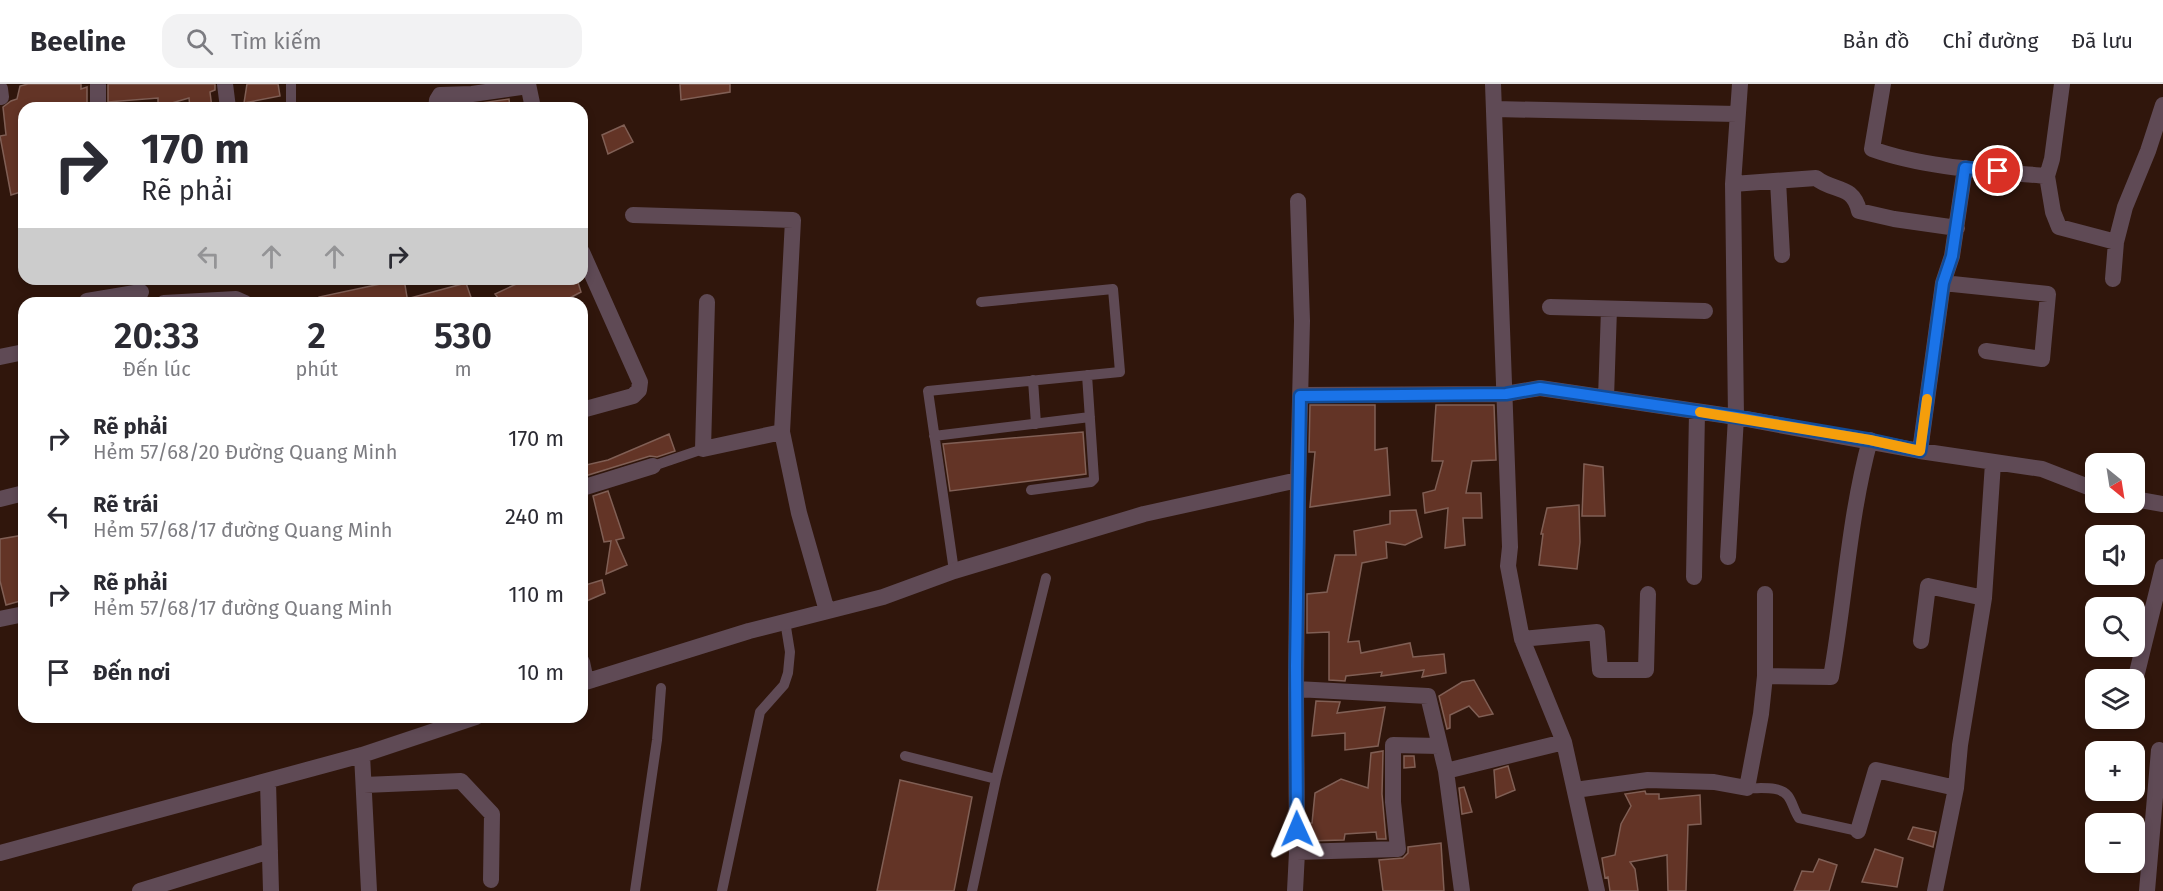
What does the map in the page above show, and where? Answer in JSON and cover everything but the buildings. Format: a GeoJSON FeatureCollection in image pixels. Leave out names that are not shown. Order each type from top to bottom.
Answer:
{"type":"FeatureCollection","features":[{"type":"Feature","properties":{"kind":"street"},"geometry":{"type":"LineString","coordinates":[[98,84],[98,102]]}},
{"type":"Feature","properties":{"kind":"street"},"geometry":{"type":"LineString","coordinates":[[225,84],[227,102]]}},
{"type":"Feature","properties":{"kind":"street"},"geometry":{"type":"LineString","coordinates":[[1493,84],[1506,394],[1510,547],[1508,566],[1522,639],[1564,742],[1597,891]]}},
{"type":"Feature","properties":{"kind":"street"},"geometry":{"type":"LineString","coordinates":[[1728,557],[1736,417],[1733,184],[1740,84]]}},
{"type":"Feature","properties":{"kind":"street"},"geometry":{"type":"LineString","coordinates":[[1883,84],[1872,149],[1893,156],[1965,168],[2047,176]]}},
{"type":"Feature","properties":{"kind":"street"},"geometry":{"type":"LineString","coordinates":[[2062,84],[2052,159],[2047,176],[2053,212],[2059,227],[2116,242]]}},
{"type":"Feature","properties":{"kind":"street"},"geometry":{"type":"LineString","coordinates":[[437,102],[440,95],[472,94],[528,85],[532,102]]}},
{"type":"Feature","properties":{"kind":"street"},"geometry":{"type":"LineString","coordinates":[[0,89],[1,97]]}},
{"type":"Feature","properties":{"kind":"street"},"geometry":{"type":"LineString","coordinates":[[2113,279],[2116,242],[2125,207],[2148,151],[2163,105]]}},
{"type":"Feature","properties":{"kind":"street"},"geometry":{"type":"LineString","coordinates":[[1495,109],[1737,114]]}},
{"type":"Feature","properties":{"kind":"street"},"geometry":{"type":"LineString","coordinates":[[1920,451],[1943,283],[1952,256],[1965,168]]}},
{"type":"Feature","properties":{"kind":"street"},"geometry":{"type":"LineString","coordinates":[[1733,184],[1816,178],[1825,185],[1844,189],[1856,200],[1859,211],[1894,219],[1957,228]]}},
{"type":"Feature","properties":{"kind":"street"},"geometry":{"type":"LineString","coordinates":[[1778,181],[1782,255]]}},
{"type":"Feature","properties":{"kind":"street"},"geometry":{"type":"LineString","coordinates":[[1295,891],[1298,480],[1302,321],[1298,201]]}},
{"type":"Feature","properties":{"kind":"street"},"geometry":{"type":"LineString","coordinates":[[633,215],[793,220],[783,432],[799,513],[827,611]]}},
{"type":"Feature","properties":{"kind":"street"},"geometry":{"type":"LineString","coordinates":[[588,265],[640,382],[639,390],[633,396],[588,408]]}},
{"type":"Feature","properties":{"kind":"street"},"geometry":{"type":"LineString","coordinates":[[1943,283],[2048,294],[2042,359],[1986,351]]}},
{"type":"Feature","properties":{"kind":"street"},"geometry":{"type":"LineString","coordinates":[[109,297],[141,291]]}},
{"type":"Feature","properties":{"kind":"street"},"geometry":{"type":"LineString","coordinates":[[706,302],[703,449],[783,432]]}},
{"type":"Feature","properties":{"kind":"street"},"geometry":{"type":"LineString","coordinates":[[1550,307],[1705,311]]}},
{"type":"Feature","properties":{"kind":"street"},"geometry":{"type":"LineString","coordinates":[[1606,398],[1609,309]]}},
{"type":"Feature","properties":{"kind":"street"},"geometry":{"type":"LineString","coordinates":[[0,357],[18,353]]}},
{"type":"Feature","properties":{"kind":"street"},"geometry":{"type":"LineString","coordinates":[[1300,396],[1506,394],[1540,388],[1736,417],[1920,451],[2042,469],[2085,486]]}},
{"type":"Feature","properties":{"kind":"street"},"geometry":{"type":"LineString","coordinates":[[1694,577],[1696,412]]}},
{"type":"Feature","properties":{"kind":"street"},"geometry":{"type":"LineString","coordinates":[[1765,676],[1831,677],[1856,500],[1870,440]]}},
{"type":"Feature","properties":{"kind":"street"},"geometry":{"type":"LineString","coordinates":[[1935,891],[1956,788],[1960,745],[1984,598],[1993,463]]}},
{"type":"Feature","properties":{"kind":"street"},"geometry":{"type":"LineString","coordinates":[[588,486],[653,466]]}},
{"type":"Feature","properties":{"kind":"street"},"geometry":{"type":"LineString","coordinates":[[588,681],[785,621],[883,597],[954,571],[1144,514],[1298,480]]}},
{"type":"Feature","properties":{"kind":"street"},"geometry":{"type":"LineString","coordinates":[[0,499],[18,494]]}},
{"type":"Feature","properties":{"kind":"street"},"geometry":{"type":"LineString","coordinates":[[2145,501],[2163,504]]}},
{"type":"Feature","properties":{"kind":"street"},"geometry":{"type":"LineString","coordinates":[[2139,669],[2161,587],[2163,567]]}},
{"type":"Feature","properties":{"kind":"street"},"geometry":{"type":"LineString","coordinates":[[1921,641],[1928,586],[1984,598]]}},
{"type":"Feature","properties":{"kind":"street"},"geometry":{"type":"LineString","coordinates":[[1522,639],[1598,632],[1600,670],[1646,670],[1648,594]]}},
{"type":"Feature","properties":{"kind":"street"},"geometry":{"type":"LineString","coordinates":[[1575,790],[1648,780],[1714,782],[1747,788],[1761,714],[1765,676],[1765,594]]}},
{"type":"Feature","properties":{"kind":"street"},"geometry":{"type":"LineString","coordinates":[[0,620],[18,616]]}},
{"type":"Feature","properties":{"kind":"street"},"geometry":{"type":"LineString","coordinates":[[1296,689],[1428,696],[1446,771],[1462,891]]}},
{"type":"Feature","properties":{"kind":"street"},"geometry":{"type":"LineString","coordinates":[[0,852],[268,782],[362,755],[458,723]]}},
{"type":"Feature","properties":{"kind":"street"},"geometry":{"type":"LineString","coordinates":[[1446,771],[1564,742]]}},
{"type":"Feature","properties":{"kind":"street"},"geometry":{"type":"LineString","coordinates":[[1297,852],[1398,849],[1393,801],[1393,745],[1439,746]]}},
{"type":"Feature","properties":{"kind":"street"},"geometry":{"type":"LineString","coordinates":[[2147,891],[2160,750]]}},
{"type":"Feature","properties":{"kind":"street"},"geometry":{"type":"LineString","coordinates":[[362,755],[369,891]]}},
{"type":"Feature","properties":{"kind":"street"},"geometry":{"type":"LineString","coordinates":[[1858,831],[1876,770],[1956,788]]}},
{"type":"Feature","properties":{"kind":"street"},"geometry":{"type":"LineString","coordinates":[[364,785],[461,781],[492,814],[491,880]]}},
{"type":"Feature","properties":{"kind":"street"},"geometry":{"type":"LineString","coordinates":[[268,782],[272,891]]}},
{"type":"Feature","properties":{"kind":"street"},"geometry":{"type":"LineString","coordinates":[[140,891],[270,850]]}},
{"type":"Feature","properties":{"kind":"lane"},"geometry":{"type":"LineString","coordinates":[[291,84],[291,102]]}},
{"type":"Feature","properties":{"kind":"lane"},"geometry":{"type":"LineString","coordinates":[[954,571],[928,391],[1120,372],[1113,290],[981,302]]}},
{"type":"Feature","properties":{"kind":"lane"},"geometry":{"type":"LineString","coordinates":[[1032,490],[1093,480],[1087,375]]}},
{"type":"Feature","properties":{"kind":"lane"},"geometry":{"type":"LineString","coordinates":[[1033,380],[1036,424]]}},
{"type":"Feature","properties":{"kind":"lane"},"geometry":{"type":"LineString","coordinates":[[934,436],[1090,417]]}},
{"type":"Feature","properties":{"kind":"lane"},"geometry":{"type":"LineString","coordinates":[[653,466],[703,449]]}},
{"type":"Feature","properties":{"kind":"lane"},"geometry":{"type":"LineString","coordinates":[[972,891],[996,779],[1046,578]]}},
{"type":"Feature","properties":{"kind":"lane"},"geometry":{"type":"LineString","coordinates":[[722,891],[760,712],[784,685],[788,674],[790,652],[785,621]]}},
{"type":"Feature","properties":{"kind":"lane"},"geometry":{"type":"LineString","coordinates":[[635,891],[657,740],[661,688]]}},
{"type":"Feature","properties":{"kind":"lane"},"geometry":{"type":"LineString","coordinates":[[904,756],[996,779]]}},
{"type":"Feature","properties":{"kind":"lane"},"geometry":{"type":"LineString","coordinates":[[1747,788],[1776,789],[1790,798],[1793,810],[1799,818],[1858,831]]}},
{"type":"Feature","properties":{"kind":"slow traffic"},"geometry":{"type":"LineString","coordinates":[[1700,412],[1870,440],[1920,451],[1927,399]]}},
{"type":"Feature","properties":{"kind":"route"},"geometry":{"type":"LineString","coordinates":[[1297,829],[1296,666],[1300,396],[1506,394],[1540,388],[1736,417],[1920,451],[1943,283],[1952,256],[1965,168],[1998,171]]}}]}
